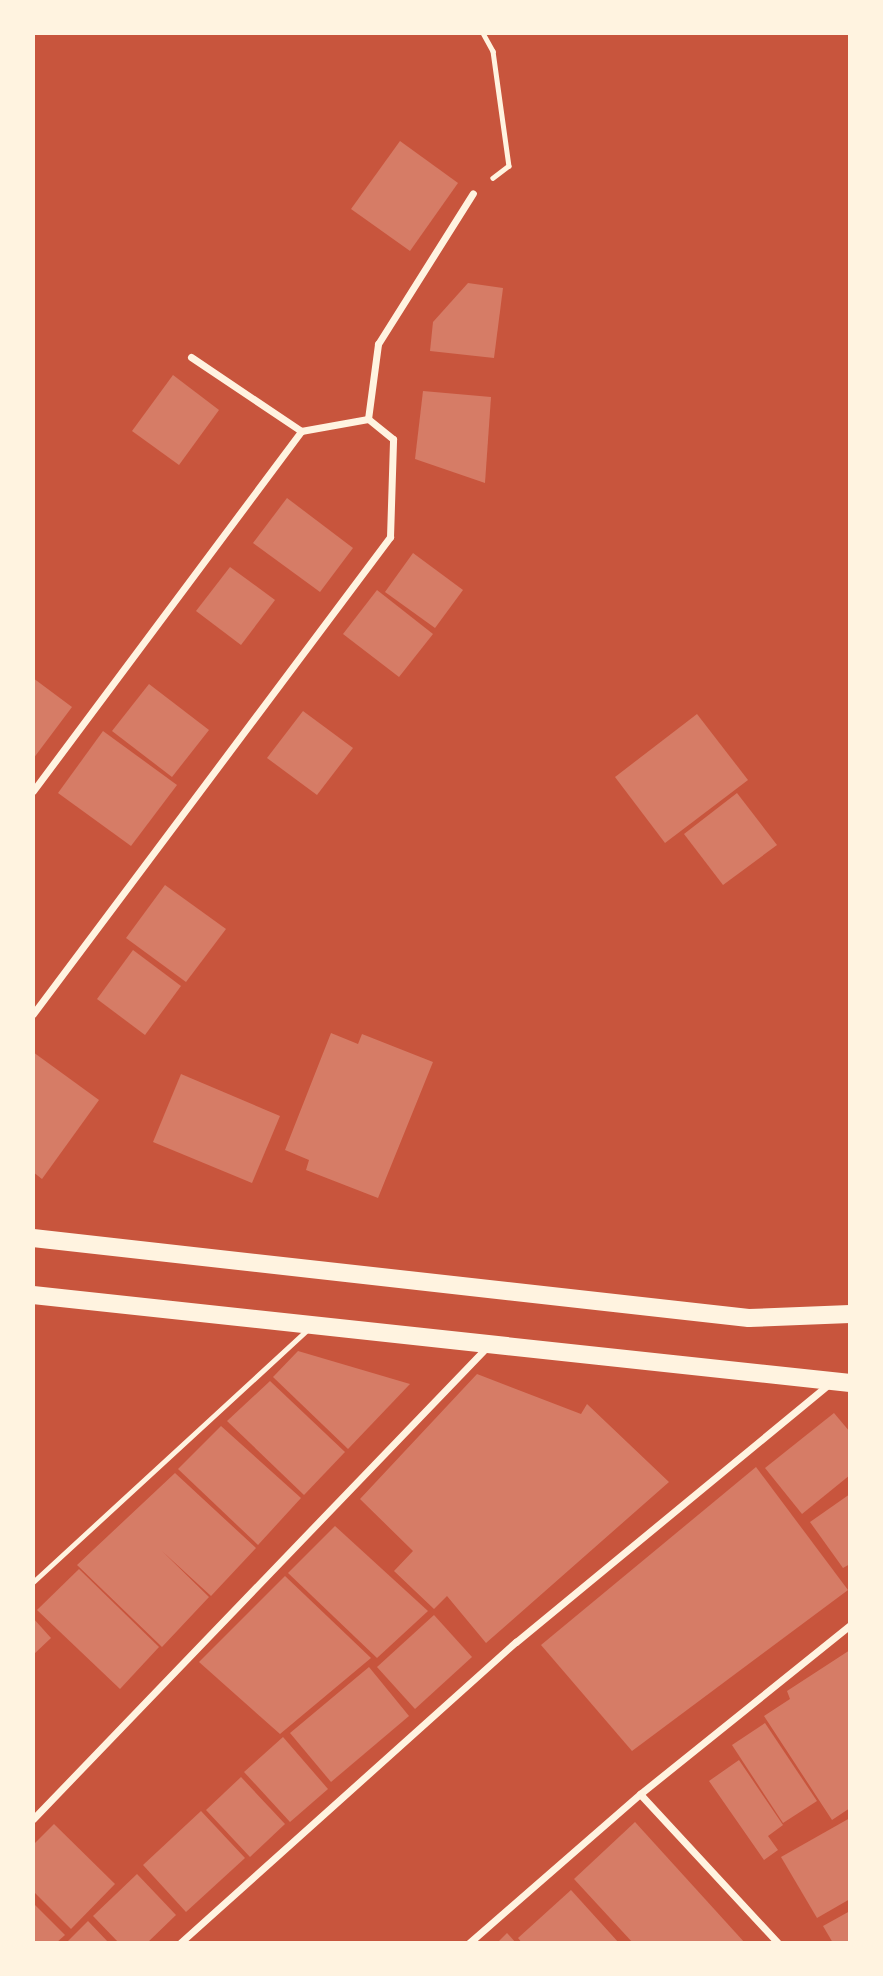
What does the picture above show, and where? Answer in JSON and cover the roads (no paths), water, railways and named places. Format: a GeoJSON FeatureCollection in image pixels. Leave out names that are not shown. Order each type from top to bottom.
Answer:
{"type":"FeatureCollection","features":[{"type":"Feature","properties":{"kind":"main road"},"geometry":{"type":"LineString","coordinates":[[33,1238],[750,1318],[850,1314]]}},
{"type":"Feature","properties":{"kind":"main road"},"geometry":{"type":"LineString","coordinates":[[33,1295],[309,1328],[841,1382]]}},
{"type":"Feature","properties":{"kind":"street"},"geometry":{"type":"LineString","coordinates":[[368,419],[378,344],[473,192]]}},
{"type":"Feature","properties":{"kind":"street"},"geometry":{"type":"LineString","coordinates":[[191,356],[301,431]]}},
{"type":"Feature","properties":{"kind":"street"},"geometry":{"type":"LineString","coordinates":[[33,791],[301,431],[368,419],[393,439],[390,537],[33,1014]]}},
{"type":"Feature","properties":{"kind":"street"},"geometry":{"type":"LineString","coordinates":[[33,1819],[489,1345]]}},
{"type":"Feature","properties":{"kind":"street"},"geometry":{"type":"LineString","coordinates":[[180,1943],[516,1642],[841,1382]]}},
{"type":"Feature","properties":{"kind":"street"},"geometry":{"type":"LineString","coordinates":[[469,1943],[640,1794],[850,1626]]}},
{"type":"Feature","properties":{"kind":"street"},"geometry":{"type":"LineString","coordinates":[[640,1794],[778,1943]]}},
{"type":"Feature","properties":{"kind":"lane"},"geometry":{"type":"LineString","coordinates":[[33,1582],[309,1328]]}}]}
